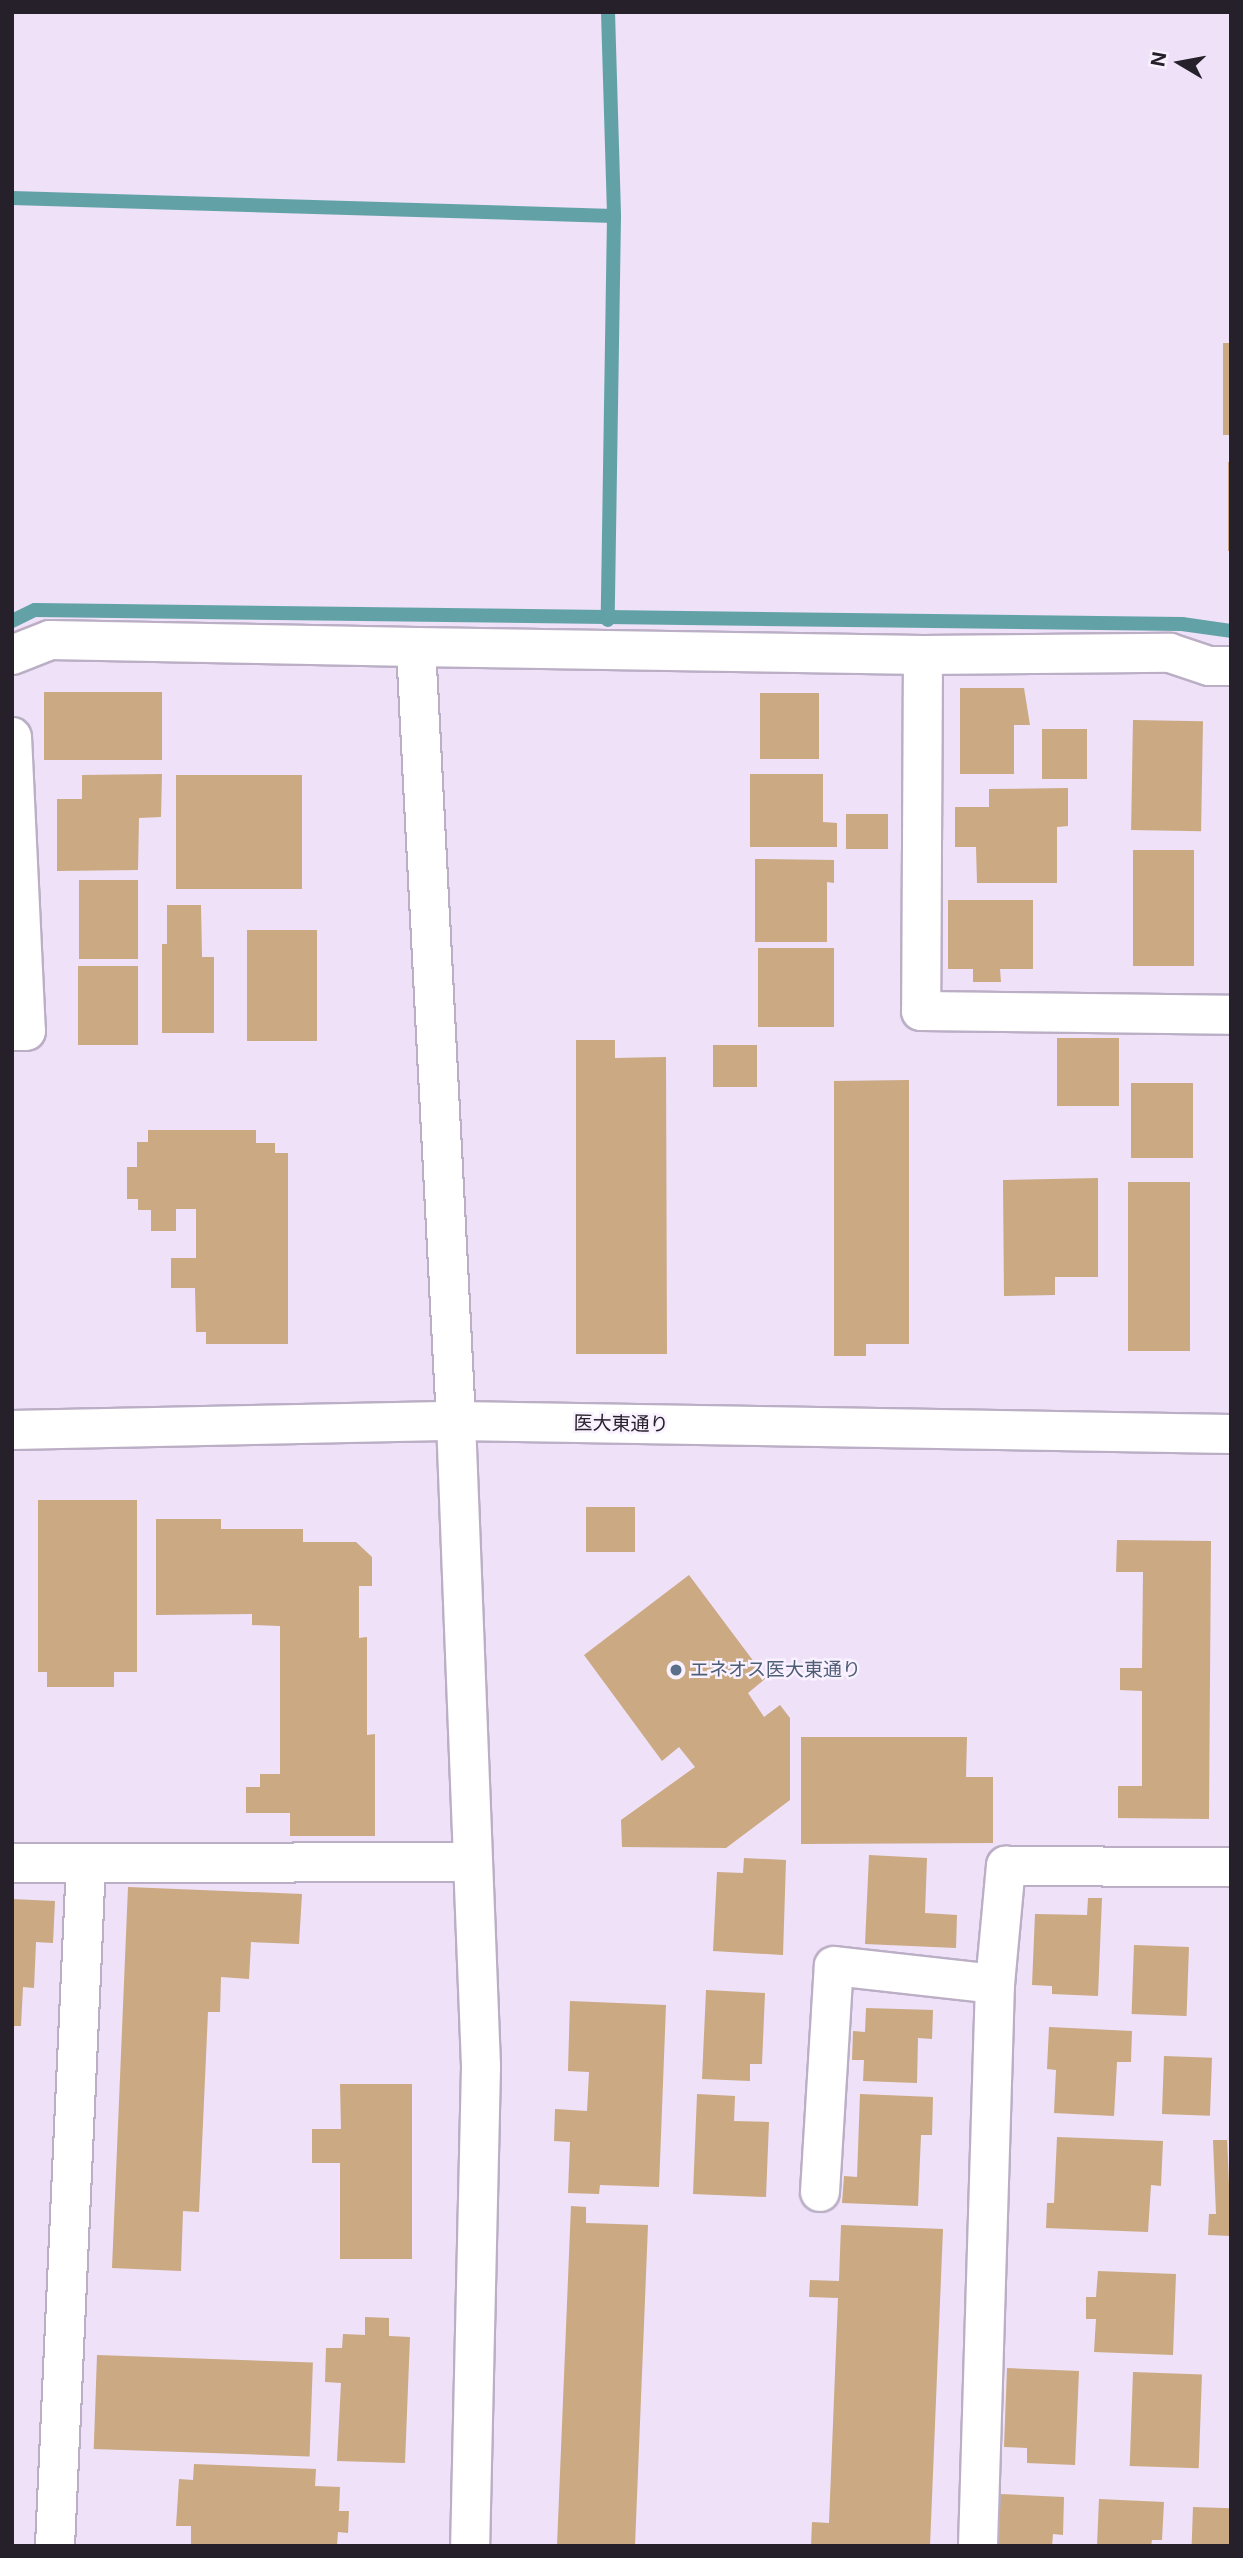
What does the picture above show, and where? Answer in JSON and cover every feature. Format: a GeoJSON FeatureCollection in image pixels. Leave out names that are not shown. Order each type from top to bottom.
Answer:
{"type":"FeatureCollection","features":[{"type":"Feature","properties":{"kind":"street"},"geometry":{"type":"LineString","coordinates":[[12,655],[50,640],[923,655],[1170,653],[1209,666],[1231,666]]}},
{"type":"Feature","properties":{"kind":"street"},"geometry":{"type":"LineString","coordinates":[[416,647],[456,1421],[481,2067],[470,2546]]}},
{"type":"Feature","properties":{"kind":"street"},"geometry":{"type":"LineString","coordinates":[[923,655],[920,1011],[1231,1015]]}},
{"type":"Feature","properties":{"kind":"street"},"geometry":{"type":"LineString","coordinates":[[12,737],[26,1031],[12,1031]]}},
{"type":"Feature","properties":{"kind":"street","name":"医大東通り"},"geometry":{"type":"LineString","coordinates":[[12,1430],[456,1421],[1231,1434]]}},
{"type":"Feature","properties":{"kind":"street"},"geometry":{"type":"LineString","coordinates":[[12,1863],[473,1862]]}},
{"type":"Feature","properties":{"kind":"street"},"geometry":{"type":"LineString","coordinates":[[55,2546],[86,1864]]}},
{"type":"Feature","properties":{"kind":"street"},"geometry":{"type":"LineString","coordinates":[[978,2546],[995,1984],[1006,1866],[1231,1867]]}},
{"type":"Feature","properties":{"kind":"street"},"geometry":{"type":"LineString","coordinates":[[820,2192],[834,1966],[995,1984]]}},
{"type":"Feature","properties":{"kind":"building"},"geometry":{"type":"Polygon","coordinates":[[[1223,343],[1231,343],[1231,435],[1223,435],[1223,343]]]}},
{"type":"Feature","properties":{"kind":"building"},"geometry":{"type":"Polygon","coordinates":[[[1228,462],[1231,462],[1231,551],[1228,551],[1228,462]]]}},
{"type":"Feature","properties":{"kind":"building"},"geometry":{"type":"Polygon","coordinates":[[[960,688],[1024,688],[1030,725],[1014,725],[1014,774],[960,774],[960,688]]]}},
{"type":"Feature","properties":{"kind":"building"},"geometry":{"type":"Polygon","coordinates":[[[44,692],[162,692],[162,760],[44,760],[44,692]]]}},
{"type":"Feature","properties":{"kind":"building"},"geometry":{"type":"Polygon","coordinates":[[[760,693],[819,693],[819,759],[760,759],[760,693]]]}},
{"type":"Feature","properties":{"kind":"building"},"geometry":{"type":"Polygon","coordinates":[[[1133,720],[1203,721],[1201,831],[1131,830],[1133,720]]]}},
{"type":"Feature","properties":{"kind":"building"},"geometry":{"type":"Polygon","coordinates":[[[1042,729],[1087,729],[1087,779],[1042,779],[1042,729]]]}},
{"type":"Feature","properties":{"kind":"building"},"geometry":{"type":"Polygon","coordinates":[[[162,774],[161,817],[139,818],[138,870],[57,871],[57,799],[82,799],[82,775],[162,774]]]}},
{"type":"Feature","properties":{"kind":"building"},"geometry":{"type":"Polygon","coordinates":[[[750,774],[823,774],[823,822],[837,823],[837,847],[750,847],[750,774]]]}},
{"type":"Feature","properties":{"kind":"building"},"geometry":{"type":"Polygon","coordinates":[[[176,775],[302,775],[302,889],[176,889],[176,775]]]}},
{"type":"Feature","properties":{"kind":"building"},"geometry":{"type":"Polygon","coordinates":[[[1068,788],[1068,826],[1057,827],[1057,883],[977,883],[976,847],[955,847],[955,807],[989,807],[989,789],[1068,788]]]}},
{"type":"Feature","properties":{"kind":"building"},"geometry":{"type":"Polygon","coordinates":[[[846,814],[888,814],[888,849],[846,849],[846,814]]]}},
{"type":"Feature","properties":{"kind":"building"},"geometry":{"type":"Polygon","coordinates":[[[1133,850],[1194,850],[1194,966],[1133,966],[1133,850]]]}},
{"type":"Feature","properties":{"kind":"building"},"geometry":{"type":"Polygon","coordinates":[[[755,859],[834,860],[834,883],[827,882],[827,942],[755,942],[755,859]]]}},
{"type":"Feature","properties":{"kind":"building"},"geometry":{"type":"Polygon","coordinates":[[[79,880],[138,880],[138,959],[79,959],[79,880]]]}},
{"type":"Feature","properties":{"kind":"building"},"geometry":{"type":"Polygon","coordinates":[[[948,900],[1033,900],[1033,969],[1000,969],[1001,982],[973,982],[973,969],[948,969],[948,900]]]}},
{"type":"Feature","properties":{"kind":"building"},"geometry":{"type":"Polygon","coordinates":[[[167,905],[201,905],[202,957],[214,957],[214,1033],[162,1033],[162,944],[167,944],[167,905]]]}},
{"type":"Feature","properties":{"kind":"building"},"geometry":{"type":"Polygon","coordinates":[[[247,930],[317,930],[317,1041],[247,1041],[247,930]]]}},
{"type":"Feature","properties":{"kind":"building"},"geometry":{"type":"Polygon","coordinates":[[[758,948],[834,948],[834,1027],[758,1027],[758,948]]]}},
{"type":"Feature","properties":{"kind":"building"},"geometry":{"type":"Polygon","coordinates":[[[78,966],[138,966],[138,1045],[78,1045],[78,966]]]}},
{"type":"Feature","properties":{"kind":"building"},"geometry":{"type":"Polygon","coordinates":[[[1057,1038],[1119,1038],[1119,1106],[1057,1106],[1057,1038]]]}},
{"type":"Feature","properties":{"kind":"building"},"geometry":{"type":"Polygon","coordinates":[[[576,1040],[615,1040],[615,1058],[666,1057],[667,1354],[576,1354],[576,1040]]]}},
{"type":"Feature","properties":{"kind":"building"},"geometry":{"type":"Polygon","coordinates":[[[713,1045],[757,1045],[757,1087],[713,1087],[713,1045]]]}},
{"type":"Feature","properties":{"kind":"building"},"geometry":{"type":"Polygon","coordinates":[[[909,1080],[909,1344],[866,1344],[866,1356],[834,1356],[834,1081],[909,1080]]]}},
{"type":"Feature","properties":{"kind":"building"},"geometry":{"type":"Polygon","coordinates":[[[1131,1083],[1193,1083],[1193,1158],[1131,1158],[1131,1083]]]}},
{"type":"Feature","properties":{"kind":"building"},"geometry":{"type":"Polygon","coordinates":[[[148,1130],[256,1130],[256,1143],[275,1143],[275,1153],[288,1153],[288,1344],[206,1344],[206,1332],[196,1332],[195,1288],[171,1288],[171,1258],[196,1258],[196,1209],[176,1209],[176,1231],[151,1231],[151,1210],[138,1210],[138,1199],[127,1199],[127,1167],[137,1167],[137,1142],[148,1142],[148,1130]]]}},
{"type":"Feature","properties":{"kind":"building"},"geometry":{"type":"Polygon","coordinates":[[[1098,1178],[1098,1277],[1055,1277],[1055,1295],[1004,1296],[1003,1180],[1098,1178]]]}},
{"type":"Feature","properties":{"kind":"building"},"geometry":{"type":"Polygon","coordinates":[[[1128,1182],[1190,1182],[1190,1351],[1128,1351],[1128,1182]]]}},
{"type":"Feature","properties":{"kind":"building"},"geometry":{"type":"Polygon","coordinates":[[[38,1500],[137,1500],[137,1672],[114,1672],[114,1687],[47,1687],[47,1672],[38,1672],[38,1500]]]}},
{"type":"Feature","properties":{"kind":"building"},"geometry":{"type":"Polygon","coordinates":[[[586,1507],[635,1507],[635,1552],[586,1552],[586,1507]]]}},
{"type":"Feature","properties":{"kind":"building"},"geometry":{"type":"Polygon","coordinates":[[[156,1519],[221,1519],[221,1529],[303,1529],[303,1542],[356,1542],[372,1557],[372,1586],[359,1586],[359,1638],[367,1637],[367,1735],[375,1734],[375,1836],[290,1836],[290,1813],[246,1813],[246,1787],[260,1787],[260,1774],[280,1774],[280,1626],[252,1625],[252,1614],[156,1615],[156,1519]]]}},
{"type":"Feature","properties":{"kind":"building"},"geometry":{"type":"Polygon","coordinates":[[[1117,1540],[1211,1541],[1209,1819],[1118,1818],[1118,1786],[1142,1786],[1142,1691],[1120,1690],[1120,1668],[1142,1668],[1143,1572],[1116,1572],[1117,1540]]]}},
{"type":"Feature","properties":{"kind":"building"},"geometry":{"type":"Polygon","coordinates":[[[689,1575],[766,1678],[748,1693],[764,1717],[780,1705],[790,1718],[790,1800],[726,1848],[622,1847],[621,1820],[695,1767],[679,1747],[662,1761],[584,1655],[689,1575]]]}},
{"type":"Feature","properties":{"kind":"building"},"geometry":{"type":"Polygon","coordinates":[[[801,1737],[967,1737],[966,1777],[993,1777],[993,1843],[801,1844],[801,1737]]]}},
{"type":"Feature","properties":{"kind":"building"},"geometry":{"type":"Polygon","coordinates":[[[869,1855],[927,1858],[925,1913],[957,1915],[956,1948],[865,1944],[869,1855]]]}},
{"type":"Feature","properties":{"kind":"building"},"geometry":{"type":"Polygon","coordinates":[[[744,1858],[786,1860],[783,1955],[713,1951],[717,1872],[743,1873],[744,1858]]]}},
{"type":"Feature","properties":{"kind":"building"},"geometry":{"type":"Polygon","coordinates":[[[128,1887],[302,1894],[299,1944],[251,1942],[249,1979],[221,1977],[220,2012],[208,2012],[199,2212],[183,2211],[181,2271],[112,2268],[128,1887]]]}},
{"type":"Feature","properties":{"kind":"building"},"geometry":{"type":"Polygon","coordinates":[[[1088,1898],[1102,1898],[1098,1996],[1052,1994],[1052,1986],[1032,1985],[1035,1914],[1087,1915],[1088,1898]]]}},
{"type":"Feature","properties":{"kind":"building"},"geometry":{"type":"Polygon","coordinates":[[[12,1899],[55,1901],[53,1943],[36,1942],[34,1988],[23,1987],[21,2026],[12,2026],[12,1899]]]}},
{"type":"Feature","properties":{"kind":"building"},"geometry":{"type":"Polygon","coordinates":[[[1134,1945],[1189,1947],[1187,2016],[1132,2014],[1134,1945]]]}},
{"type":"Feature","properties":{"kind":"building"},"geometry":{"type":"Polygon","coordinates":[[[706,1990],[765,1993],[762,2064],[750,2064],[750,2081],[702,2079],[706,1990]]]}},
{"type":"Feature","properties":{"kind":"building"},"geometry":{"type":"Polygon","coordinates":[[[570,2001],[666,2005],[659,2187],[600,2185],[599,2194],[568,2193],[570,2142],[554,2141],[555,2109],[587,2111],[589,2072],[568,2071],[570,2001]]]}},
{"type":"Feature","properties":{"kind":"building"},"geometry":{"type":"Polygon","coordinates":[[[866,2008],[933,2010],[932,2039],[918,2038],[917,2083],[863,2081],[864,2060],[852,2060],[853,2031],[865,2032],[866,2008]]]}},
{"type":"Feature","properties":{"kind":"building"},"geometry":{"type":"Polygon","coordinates":[[[1049,2027],[1132,2031],[1131,2062],[1117,2062],[1114,2116],[1054,2113],[1056,2070],[1047,2069],[1049,2027]]]}},
{"type":"Feature","properties":{"kind":"building"},"geometry":{"type":"Polygon","coordinates":[[[1164,2056],[1212,2058],[1210,2116],[1162,2114],[1164,2056]]]}},
{"type":"Feature","properties":{"kind":"building"},"geometry":{"type":"Polygon","coordinates":[[[340,2084],[412,2084],[412,2259],[340,2259],[340,2163],[312,2163],[312,2129],[341,2129],[340,2084]]]}},
{"type":"Feature","properties":{"kind":"building"},"geometry":{"type":"Polygon","coordinates":[[[697,2094],[735,2096],[734,2121],[769,2122],[766,2197],[693,2194],[697,2094]]]}},
{"type":"Feature","properties":{"kind":"building"},"geometry":{"type":"Polygon","coordinates":[[[860,2094],[933,2097],[932,2135],[921,2135],[918,2206],[842,2203],[844,2176],[857,2177],[860,2094]]]}},
{"type":"Feature","properties":{"kind":"building"},"geometry":{"type":"Polygon","coordinates":[[[1227,2135],[1231,2236],[1208,2235],[1209,2214],[1216,2214],[1213,2140],[1227,2140],[1227,2135]]]}},
{"type":"Feature","properties":{"kind":"building"},"geometry":{"type":"Polygon","coordinates":[[[1057,2137],[1163,2141],[1161,2186],[1151,2185],[1148,2232],[1046,2228],[1047,2203],[1054,2203],[1057,2137]]]}},
{"type":"Feature","properties":{"kind":"building"},"geometry":{"type":"Polygon","coordinates":[[[571,2206],[586,2207],[586,2223],[648,2225],[635,2546],[557,2546],[571,2206]]]}},
{"type":"Feature","properties":{"kind":"building"},"geometry":{"type":"Polygon","coordinates":[[[841,2225],[943,2229],[930,2546],[811,2546],[812,2522],[829,2523],[838,2298],[809,2297],[810,2280],[839,2281],[841,2225]]]}},
{"type":"Feature","properties":{"kind":"building"},"geometry":{"type":"Polygon","coordinates":[[[1098,2271],[1176,2274],[1173,2355],[1094,2352],[1096,2319],[1086,2319],[1086,2297],[1096,2297],[1098,2271]]]}},
{"type":"Feature","properties":{"kind":"building"},"geometry":{"type":"Polygon","coordinates":[[[365,2317],[389,2318],[389,2336],[410,2337],[405,2463],[337,2461],[341,2383],[325,2382],[326,2348],[342,2348],[343,2334],[365,2335],[365,2317]]]}},
{"type":"Feature","properties":{"kind":"building"},"geometry":{"type":"Polygon","coordinates":[[[97,2355],[313,2363],[310,2456],[94,2449],[97,2355]]]}},
{"type":"Feature","properties":{"kind":"building"},"geometry":{"type":"Polygon","coordinates":[[[1007,2368],[1079,2371],[1075,2465],[1027,2463],[1027,2448],[1004,2447],[1007,2368]]]}},
{"type":"Feature","properties":{"kind":"building"},"geometry":{"type":"Polygon","coordinates":[[[1133,2372],[1202,2374],[1199,2468],[1130,2466],[1133,2372]]]}},
{"type":"Feature","properties":{"kind":"building"},"geometry":{"type":"Polygon","coordinates":[[[194,2464],[316,2469],[315,2486],[340,2487],[339,2511],[349,2511],[348,2533],[338,2532],[337,2546],[191,2546],[191,2526],[176,2526],[179,2479],[193,2480],[194,2464]]]}},
{"type":"Feature","properties":{"kind":"building"},"geometry":{"type":"Polygon","coordinates":[[[1000,2494],[1064,2497],[1063,2535],[1053,2534],[1052,2546],[998,2546],[1000,2494]]]}},
{"type":"Feature","properties":{"kind":"building"},"geometry":{"type":"Polygon","coordinates":[[[1099,2499],[1164,2502],[1162,2540],[1152,2540],[1151,2546],[1097,2546],[1099,2499]]]}},
{"type":"Feature","properties":{"kind":"building"},"geometry":{"type":"Polygon","coordinates":[[[1193,2507],[1231,2508],[1230,2546],[1192,2546],[1193,2507]]]}},
{"type":"Feature","properties":{"kind":"waterway"},"geometry":{"type":"LineString","coordinates":[[608,12],[614,216],[608,620]]}},
{"type":"Feature","properties":{"kind":"waterway"},"geometry":{"type":"LineString","coordinates":[[12,198],[614,216]]}},
{"type":"Feature","properties":{"kind":"waterway"},"geometry":{"type":"LineString","coordinates":[[12,621],[35,610],[1182,624],[1231,631]]}},
{"type":"Feature","properties":{"kind":"place","name":"エネオス医大東通り"},"geometry":{"type":"Point","coordinates":[676,1670]}}]}
